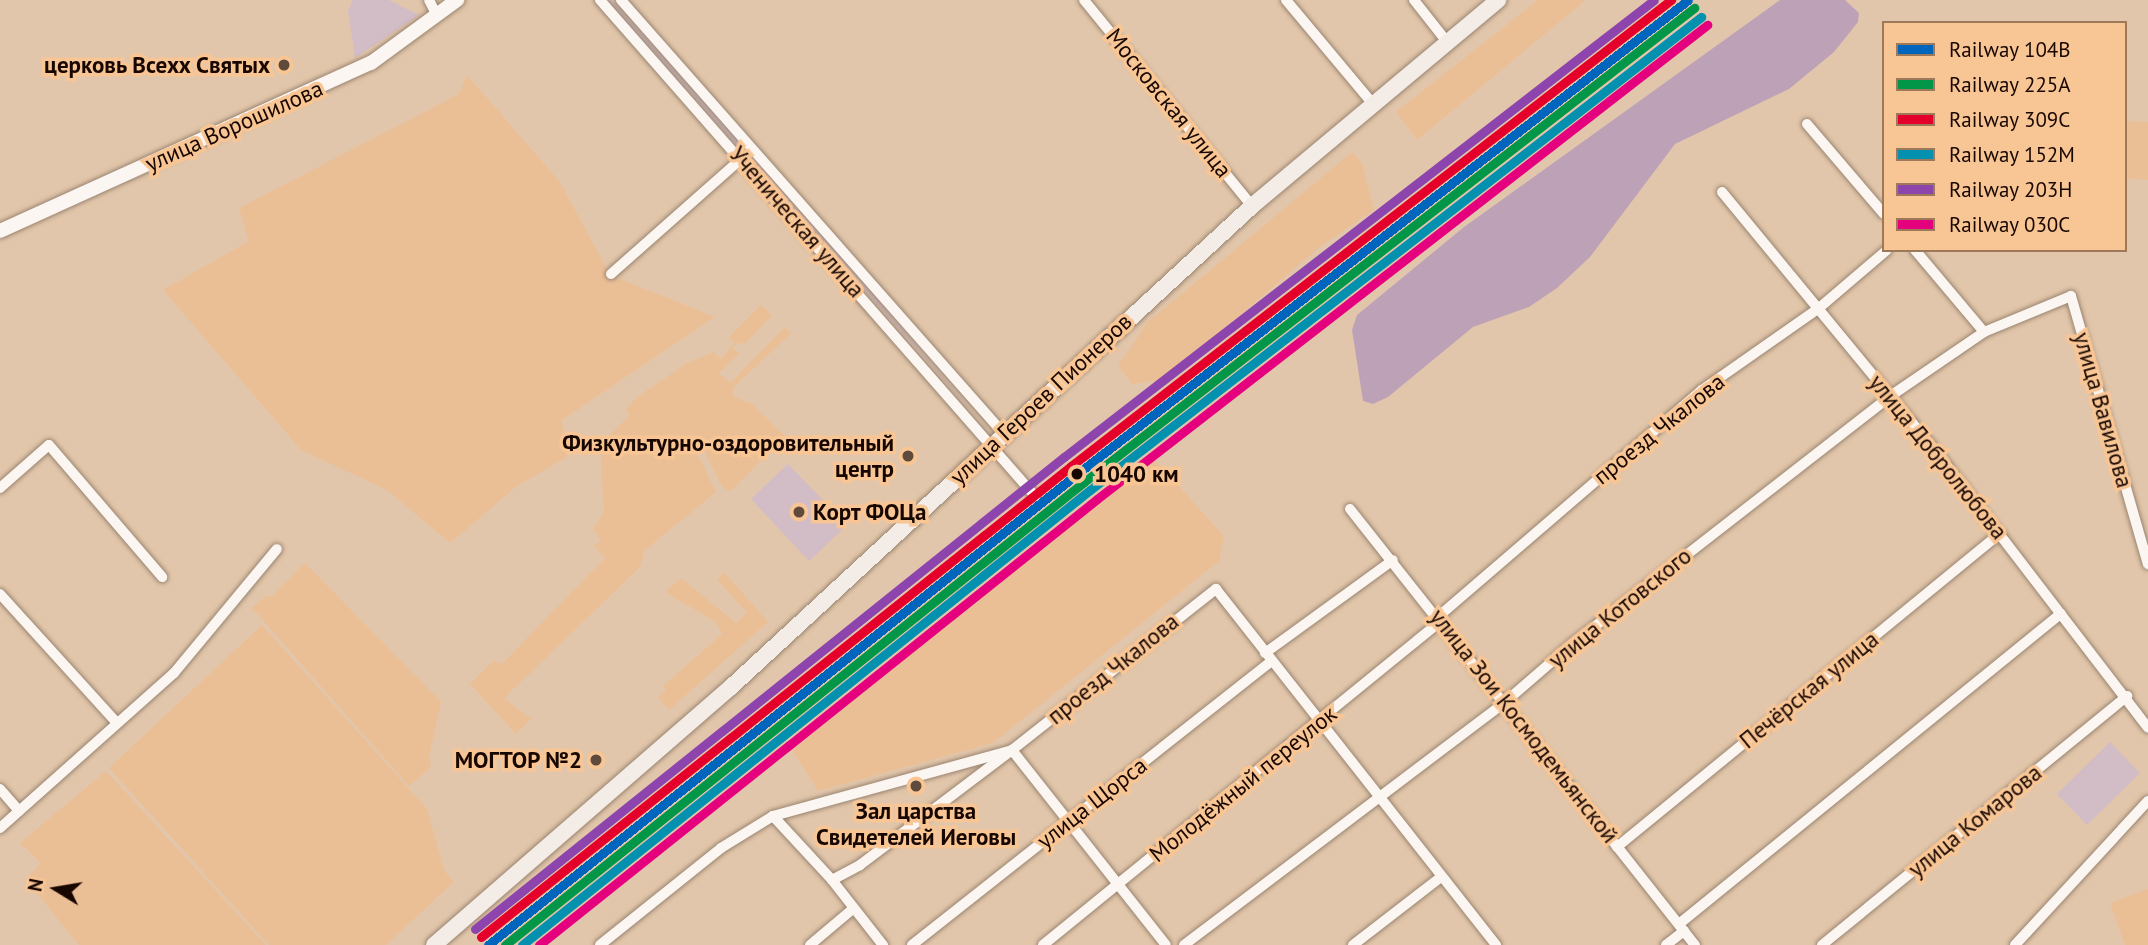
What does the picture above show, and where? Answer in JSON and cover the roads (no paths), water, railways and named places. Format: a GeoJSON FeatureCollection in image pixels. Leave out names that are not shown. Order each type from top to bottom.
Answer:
{"type":"FeatureCollection","features":[{"type":"Feature","properties":{"kind":"main road","name":"улица Ворошилова"},"geometry":{"type":"LineString","coordinates":[[0,231],[360,69],[457,0]]}},
{"type":"Feature","properties":{"kind":"main road","name":"улица Героев Пионеров"},"geometry":{"type":"LineString","coordinates":[[433,945],[730,687],[1252,206],[1498,0]]}},
{"type":"Feature","properties":{"kind":"street"},"geometry":{"type":"LineString","coordinates":[[429,0],[437,16]]}},
{"type":"Feature","properties":{"kind":"street","name":"Ученическая улица"},"geometry":{"type":"LineString","coordinates":[[600,0],[998,440]]}},
{"type":"Feature","properties":{"kind":"street","name":"Ученическая улица"},"geometry":{"type":"LineString","coordinates":[[621,0],[998,440]]}},
{"type":"Feature","properties":{"kind":"street","name":"Московская улица"},"geometry":{"type":"LineString","coordinates":[[1084,0],[1252,206]]}},
{"type":"Feature","properties":{"kind":"street"},"geometry":{"type":"LineString","coordinates":[[1286,0],[1372,103]]}},
{"type":"Feature","properties":{"kind":"street"},"geometry":{"type":"LineString","coordinates":[[1414,0],[1447,42]]}},
{"type":"Feature","properties":{"kind":"street"},"geometry":{"type":"LineString","coordinates":[[1807,124],[1882,212]]}},
{"type":"Feature","properties":{"kind":"street"},"geometry":{"type":"LineString","coordinates":[[611,274],[742,158]]}},
{"type":"Feature","properties":{"kind":"street","name":"улица Добролюбова"},"geometry":{"type":"LineString","coordinates":[[1722,192],[2000,533],[2127,696],[2148,728]]}},
{"type":"Feature","properties":{"kind":"street","name":"проезд Чкалова"},"geometry":{"type":"LineString","coordinates":[[1440,618],[1702,390],[1819,308],[1885,252]]}},
{"type":"Feature","properties":{"kind":"street"},"geometry":{"type":"LineString","coordinates":[[1917,252],[1984,332]]}},
{"type":"Feature","properties":{"kind":"street","name":"улица Котовского"},"geometry":{"type":"LineString","coordinates":[[1184,945],[1504,703],[1572,644],[1889,397],[1984,332],[2071,296]]}},
{"type":"Feature","properties":{"kind":"street","name":"улица Вавилова"},"geometry":{"type":"LineString","coordinates":[[2071,296],[2148,564]]}},
{"type":"Feature","properties":{"kind":"street"},"geometry":{"type":"LineString","coordinates":[[998,440],[1035,496]]}},
{"type":"Feature","properties":{"kind":"street"},"geometry":{"type":"LineString","coordinates":[[0,488],[49,445],[162,577]]}},
{"type":"Feature","properties":{"kind":"street","name":"улица Зои Космодемьянской"},"geometry":{"type":"LineString","coordinates":[[1350,509],[1440,618],[1695,945]]}},
{"type":"Feature","properties":{"kind":"street","name":"Печёрская улица"},"geometry":{"type":"LineString","coordinates":[[1617,846],[2000,533]]}},
{"type":"Feature","properties":{"kind":"street"},"geometry":{"type":"LineString","coordinates":[[0,828],[116,722],[174,674],[277,549]]}},
{"type":"Feature","properties":{"kind":"street","name":"улица Щорса"},"geometry":{"type":"LineString","coordinates":[[912,945],[1068,822],[1268,657],[1393,560]]}},
{"type":"Feature","properties":{"kind":"street","name":"проезд Чкалова"},"geometry":{"type":"LineString","coordinates":[[832,880],[860,865],[1012,750],[1216,589],[1268,657]]}},
{"type":"Feature","properties":{"kind":"street"},"geometry":{"type":"LineString","coordinates":[[0,594],[116,722]]}},
{"type":"Feature","properties":{"kind":"street"},"geometry":{"type":"LineString","coordinates":[[1666,945],[1681,928],[2061,614]]}},
{"type":"Feature","properties":{"kind":"street","name":"Молодёжный переулок"},"geometry":{"type":"LineString","coordinates":[[1043,945],[1320,722],[1440,618]]}},
{"type":"Feature","properties":{"kind":"street"},"geometry":{"type":"LineString","coordinates":[[1268,657],[1377,799],[1496,945]]}},
{"type":"Feature","properties":{"kind":"street","name":"улица Комарова"},"geometry":{"type":"LineString","coordinates":[[1822,945],[2127,696]]}},
{"type":"Feature","properties":{"kind":"street"},"geometry":{"type":"LineString","coordinates":[[1012,750],[1166,945]]}},
{"type":"Feature","properties":{"kind":"street","name":"проезд Чкалова"},"geometry":{"type":"LineString","coordinates":[[773,816],[1012,750]]}},
{"type":"Feature","properties":{"kind":"street"},"geometry":{"type":"LineString","coordinates":[[0,789],[19,811]]}},
{"type":"Feature","properties":{"kind":"street"},"geometry":{"type":"LineString","coordinates":[[2015,945],[2148,801]]}},
{"type":"Feature","properties":{"kind":"street"},"geometry":{"type":"LineString","coordinates":[[602,945],[721,848],[773,816],[832,880],[883,945]]}},
{"type":"Feature","properties":{"kind":"street"},"geometry":{"type":"LineString","coordinates":[[1353,945],[1441,877]]}},
{"type":"Feature","properties":{"kind":"street"},"geometry":{"type":"LineString","coordinates":[[810,945],[854,908]]}},
{"type":"Feature","properties":{"kind":"rail line","name":"203Н"},"geometry":{"type":"LineString","coordinates":[[475,929],[1064,457],[1654,0]]}},
{"type":"Feature","properties":{"kind":"rail line","name":"309С"},"geometry":{"type":"LineString","coordinates":[[481,937],[1071,466],[1671,0]]}},
{"type":"Feature","properties":{"kind":"rail line","name":"104В"},"geometry":{"type":"LineString","coordinates":[[488,945],[1077,474],[1688,0]]}},
{"type":"Feature","properties":{"kind":"rail line","name":"225А"},"geometry":{"type":"LineString","coordinates":[[505,945],[1084,482],[1694,8]]}},
{"type":"Feature","properties":{"kind":"rail line","name":"152М"},"geometry":{"type":"LineString","coordinates":[[522,945],[1090,490],[1701,17]]}},
{"type":"Feature","properties":{"kind":"rail line","name":"030C"},"geometry":{"type":"LineString","coordinates":[[539,945],[1097,499],[1707,25]]}},
{"type":"Feature","properties":{"kind":"place","name":"церковь Всехх Святых"},"geometry":{"type":"Point","coordinates":[284,65]}},
{"type":"Feature","properties":{"kind":"place","name":"Физкультурно-оздоровительный центр"},"geometry":{"type":"Point","coordinates":[908,456]}},
{"type":"Feature","properties":{"kind":"place","name":"1040 км"},"geometry":{"type":"Point","coordinates":[1077,474]}},
{"type":"Feature","properties":{"kind":"place","name":"Корт ФОЦа"},"geometry":{"type":"Point","coordinates":[799,512]}},
{"type":"Feature","properties":{"kind":"place","name":"МОГТОР №2"},"geometry":{"type":"Point","coordinates":[596,760]}},
{"type":"Feature","properties":{"kind":"place","name":"Зал царства Свидетелей Иеговы"},"geometry":{"type":"Point","coordinates":[916,786]}}]}
